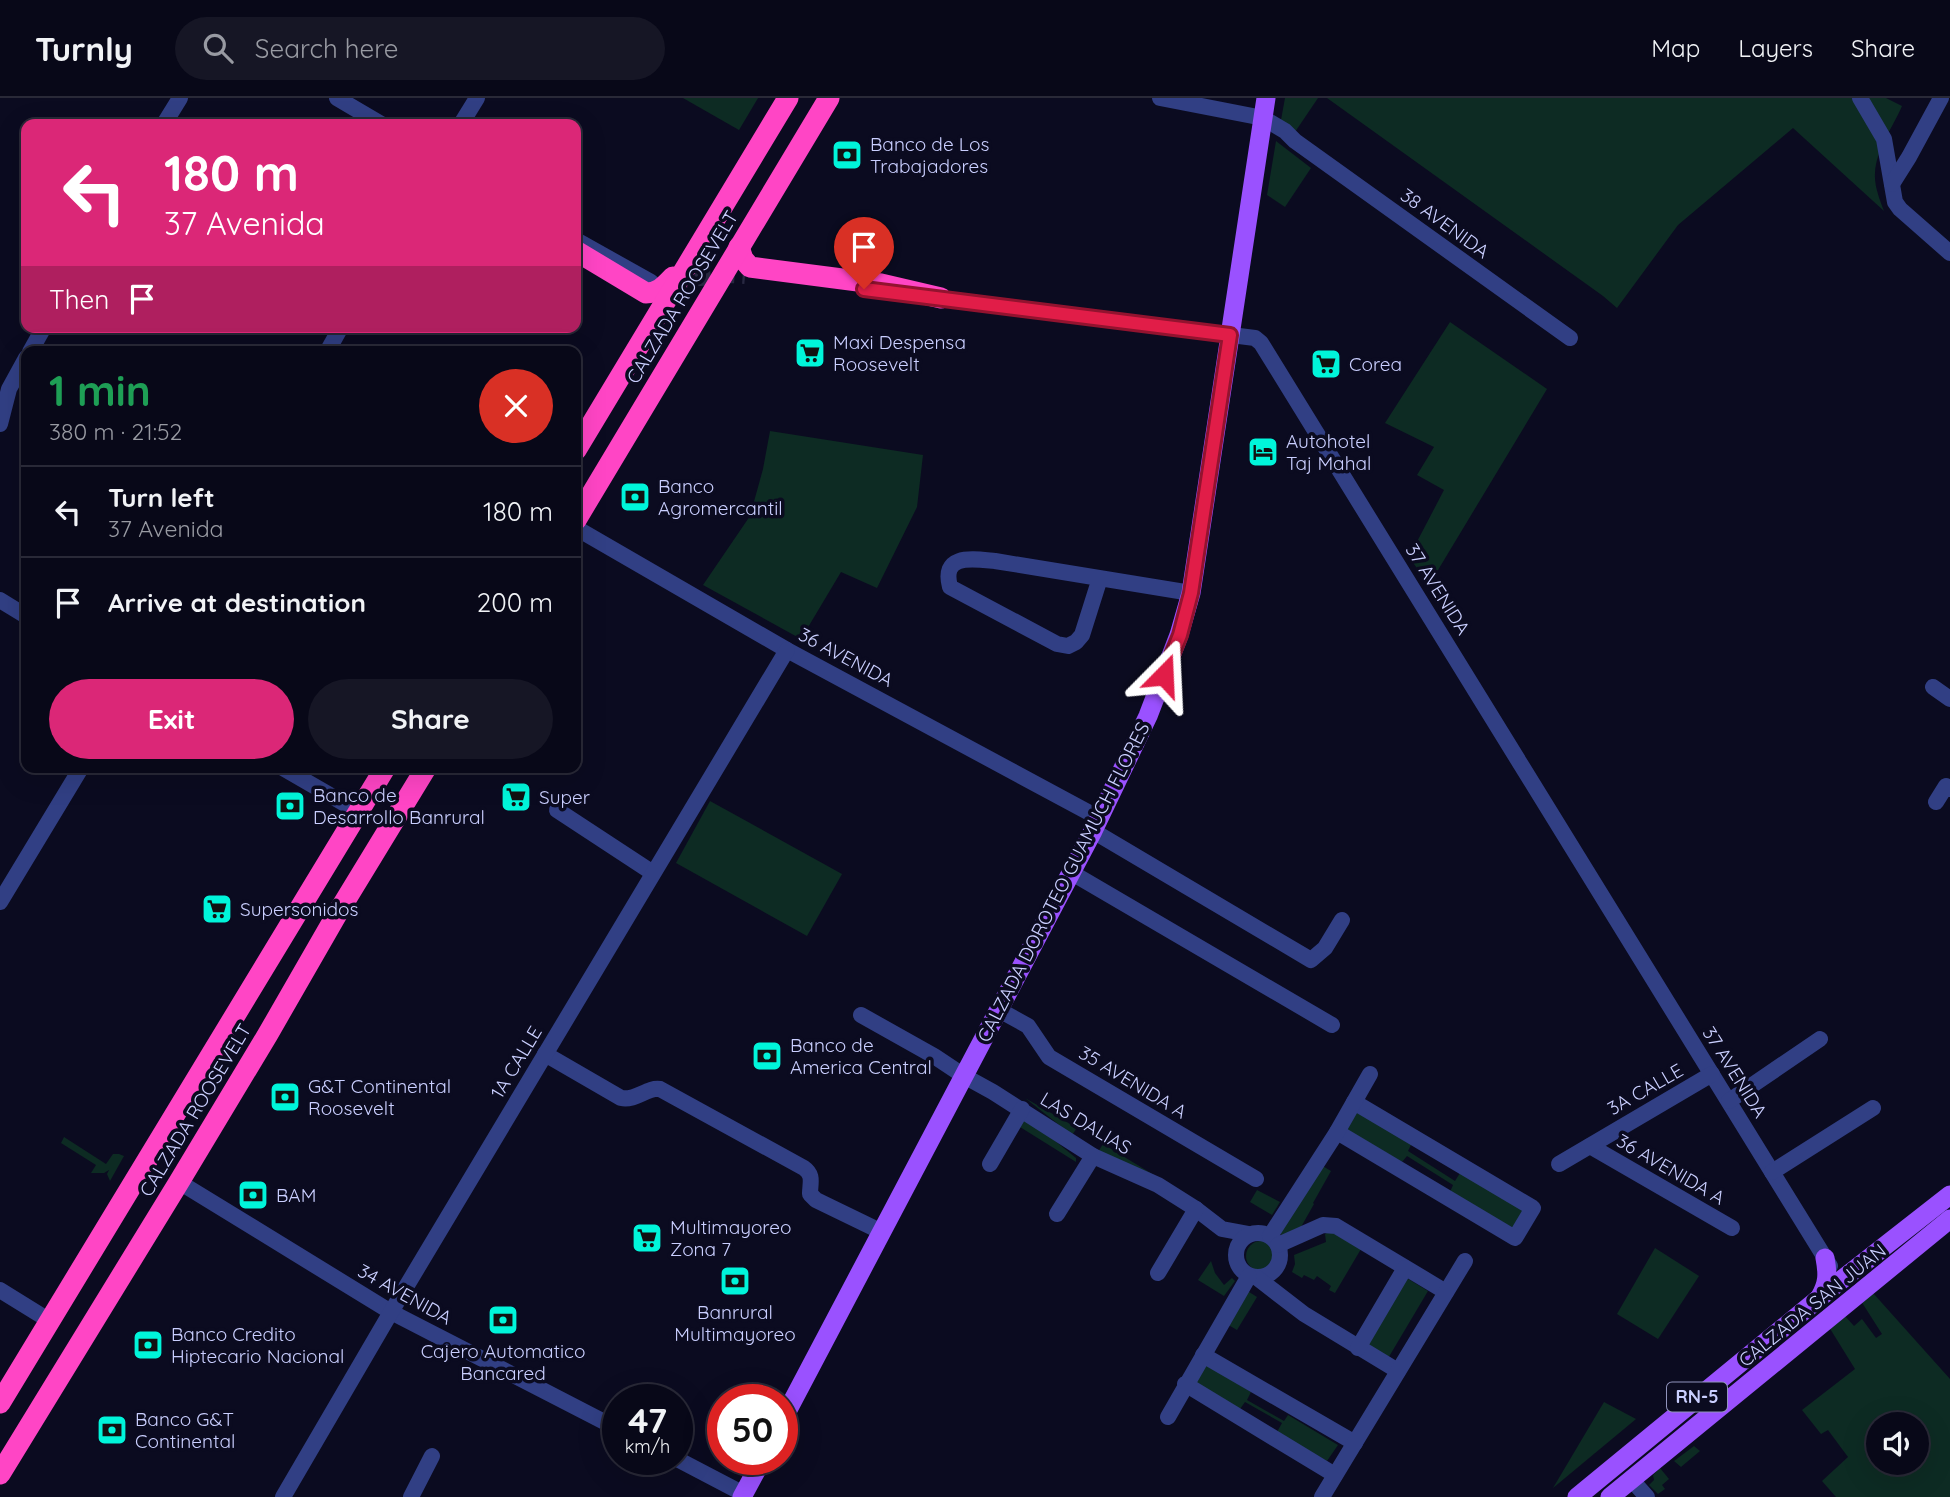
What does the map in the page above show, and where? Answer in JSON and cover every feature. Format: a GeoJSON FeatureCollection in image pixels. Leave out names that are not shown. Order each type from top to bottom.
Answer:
{"type":"FeatureCollection","features":[{"type":"Feature","properties":{"kind":"highway","name":"CALZADA ROOSEVELT"},"geometry":{"type":"LineString","coordinates":[[581,442],[788,98]]}},
{"type":"Feature","properties":{"kind":"highway","name":"CALZADA ROOSEVELT"},"geometry":{"type":"LineString","coordinates":[[581,512],[829,98]]}},
{"type":"Feature","properties":{"kind":"highway"},"geometry":{"type":"LineString","coordinates":[[739,247],[743,259],[750,267],[881,284],[941,298]]}},
{"type":"Feature","properties":{"kind":"highway"},"geometry":{"type":"LineString","coordinates":[[581,254],[646,293],[661,289],[687,263]]}},
{"type":"Feature","properties":{"kind":"highway","name":"CALZADA ROOSEVELT"},"geometry":{"type":"LineString","coordinates":[[0,1403],[382,773]]}},
{"type":"Feature","properties":{"kind":"highway","name":"CALZADA ROOSEVELT"},"geometry":{"type":"LineString","coordinates":[[0,1474],[179,1182],[423,773]]}},
{"type":"Feature","properties":{"kind":"highway"},"geometry":{"type":"LineString","coordinates":[[354,887],[357,863],[373,832],[370,820],[359,812]]}},
{"type":"Feature","properties":{"kind":"highway"},"geometry":{"type":"LineString","coordinates":[[61,1302],[94,1321]]}},
{"type":"Feature","properties":{"kind":"main road","name":"CALZADA DOROTEO GUAMUCH FLORES"},"geometry":{"type":"LineString","coordinates":[[798,1391],[1072,873],[1148,716],[1180,635],[1191,593],[1230,335],[1256,121],[1266,98]]}},
{"type":"Feature","properties":{"kind":"main road","name":"CALZADA SAN JUAN"},"geometry":{"type":"LineString","coordinates":[[1577,1497],[1840,1281],[1950,1195]]}},
{"type":"Feature","properties":{"kind":"main road","name":"CALZADA SAN JUAN"},"geometry":{"type":"LineString","coordinates":[[1615,1495],[1631,1479],[1852,1301],[1947,1228]]}},
{"type":"Feature","properties":{"kind":"main road"},"geometry":{"type":"LineString","coordinates":[[1818,1300],[1828,1277],[1825,1258]]}},
{"type":"Feature","properties":{"kind":"main road"},"geometry":{"type":"LineString","coordinates":[[743,1496],[754,1475]]}},
{"type":"Feature","properties":{"kind":"street"},"geometry":{"type":"LineString","coordinates":[[172,119],[180,98]]}},
{"type":"Feature","properties":{"kind":"street"},"geometry":{"type":"LineString","coordinates":[[337,98],[373,119]]}},
{"type":"Feature","properties":{"kind":"street"},"geometry":{"type":"LineString","coordinates":[[464,119],[477,98]]}},
{"type":"Feature","properties":{"kind":"street","name":"38 AVENIDA"},"geometry":{"type":"LineString","coordinates":[[1160,98],[1234,111],[1285,131],[1295,141],[1570,338]]}},
{"type":"Feature","properties":{"kind":"street"},"geometry":{"type":"LineString","coordinates":[[1860,98],[1884,139],[1895,202],[1950,251]]}},
{"type":"Feature","properties":{"kind":"street"},"geometry":{"type":"LineString","coordinates":[[1892,184],[1941,98]]}},
{"type":"Feature","properties":{"kind":"street"},"geometry":{"type":"LineString","coordinates":[[581,243],[652,282]]}},
{"type":"Feature","properties":{"kind":"street","name":"37 AVENIDA"},"geometry":{"type":"LineString","coordinates":[[745,276],[1255,338],[1261,343],[1852,1301]]}},
{"type":"Feature","properties":{"kind":"street"},"geometry":{"type":"LineString","coordinates":[[0,424],[9,389],[21,367]]}},
{"type":"Feature","properties":{"kind":"street","name":"36 AVENIDA"},"geometry":{"type":"LineString","coordinates":[[581,531],[1096,824],[1311,960],[1325,948],[1342,920]]}},
{"type":"Feature","properties":{"kind":"street"},"geometry":{"type":"LineString","coordinates":[[1100,578],[1082,635],[1069,646],[1057,644],[950,587],[948,577],[957,560],[971,559],[1100,578],[1191,593]]}},
{"type":"Feature","properties":{"kind":"street"},"geometry":{"type":"LineString","coordinates":[[0,600],[21,613]]}},
{"type":"Feature","properties":{"kind":"street","name":"1A CALLE"},"geometry":{"type":"LineString","coordinates":[[283,1497],[787,650]]}},
{"type":"Feature","properties":{"kind":"street"},"geometry":{"type":"LineString","coordinates":[[1933,687],[1950,699]]}},
{"type":"Feature","properties":{"kind":"street"},"geometry":{"type":"LineString","coordinates":[[0,902],[77,773]]}},
{"type":"Feature","properties":{"kind":"street"},"geometry":{"type":"LineString","coordinates":[[293,773],[359,812]]}},
{"type":"Feature","properties":{"kind":"street"},"geometry":{"type":"LineString","coordinates":[[1936,802],[1946,786],[1950,789]]}},
{"type":"Feature","properties":{"kind":"street"},"geometry":{"type":"LineString","coordinates":[[558,810],[653,873]]}},
{"type":"Feature","properties":{"kind":"street"},"geometry":{"type":"LineString","coordinates":[[1072,873],[1332,1025]]}},
{"type":"Feature","properties":{"kind":"street","name":"35 AVENIDA A"},"geometry":{"type":"LineString","coordinates":[[999,1010],[1028,1027],[1049,1057],[1255,1179]]}},
{"type":"Feature","properties":{"kind":"street","name":"LAS DALIAS"},"geometry":{"type":"LineString","coordinates":[[861,1015],[1022,1109],[1093,1156],[1157,1185],[1222,1229],[1249,1234]]}},
{"type":"Feature","properties":{"kind":"street"},"geometry":{"type":"LineString","coordinates":[[1729,1101],[1819,1039]]}},
{"type":"Feature","properties":{"kind":"street"},"geometry":{"type":"LineString","coordinates":[[545,1054],[621,1098],[628,1099],[652,1089],[660,1089],[804,1168],[812,1177],[810,1194],[817,1200],[882,1232]]}},
{"type":"Feature","properties":{"kind":"street"},"geometry":{"type":"LineString","coordinates":[[1274,1240],[1370,1074]]}},
{"type":"Feature","properties":{"kind":"street","name":"3A CALLE"},"geometry":{"type":"LineString","coordinates":[[1559,1164],[1712,1074]]}},
{"type":"Feature","properties":{"kind":"street"},"geometry":{"type":"LineString","coordinates":[[1337,1132],[1515,1238],[1533,1208],[1354,1102]]}},
{"type":"Feature","properties":{"kind":"street"},"geometry":{"type":"LineString","coordinates":[[1772,1171],[1873,1108]]}},
{"type":"Feature","properties":{"kind":"street"},"geometry":{"type":"LineString","coordinates":[[990,1164],[1022,1109]]}},
{"type":"Feature","properties":{"kind":"street","name":"36 AVENIDA A"},"geometry":{"type":"LineString","coordinates":[[1595,1143],[1732,1228]]}},
{"type":"Feature","properties":{"kind":"street"},"geometry":{"type":"LineString","coordinates":[[1057,1214],[1093,1156]]}},
{"type":"Feature","properties":{"kind":"street","name":"34 AVENIDA"},"geometry":{"type":"LineString","coordinates":[[179,1182],[391,1312],[602,1421]]}},
{"type":"Feature","properties":{"kind":"street"},"geometry":{"type":"LineString","coordinates":[[1158,1273],[1196,1209]]}},
{"type":"Feature","properties":{"kind":"street"},"geometry":{"type":"LineString","coordinates":[[1274,1240],[1323,1225],[1336,1226],[1446,1292]]}},
{"type":"Feature","properties":{"kind":"street","name":"LAS DALIAS"},"geometry":{"type":"LineString","coordinates":[[1222,1229],[1235,1258]]}},
{"type":"Feature","properties":{"kind":"street"},"geometry":{"type":"LineString","coordinates":[[1168,1417],[1185,1384],[1253,1277],[1269,1274],[1278,1264],[1280,1258],[1274,1240],[1260,1232],[1249,1234],[1238,1244],[1235,1258],[1238,1265],[1253,1277],[1304,1314],[1398,1371]]}},
{"type":"Feature","properties":{"kind":"street"},"geometry":{"type":"LineString","coordinates":[[1322,1497],[1465,1261]]}},
{"type":"Feature","properties":{"kind":"street"},"geometry":{"type":"LineString","coordinates":[[1358,1348],[1405,1268]]}},
{"type":"Feature","properties":{"kind":"street"},"geometry":{"type":"LineString","coordinates":[[0,1290],[50,1321]]}},
{"type":"Feature","properties":{"kind":"street"},"geometry":{"type":"LineString","coordinates":[[1203,1355],[1355,1443]]}},
{"type":"Feature","properties":{"kind":"street"},"geometry":{"type":"LineString","coordinates":[[1185,1384],[1335,1475]]}},
{"type":"Feature","properties":{"kind":"street"},"geometry":{"type":"LineString","coordinates":[[411,1497],[432,1456]]}},
{"type":"Feature","properties":{"kind":"street"},"geometry":{"type":"LineString","coordinates":[[693,1468],[743,1496]]}},
{"type":"Feature","properties":{"kind":"street"},"geometry":{"type":"LineString","coordinates":[[1631,1479],[1647,1497]]}},
{"type":"Feature","properties":{"kind":"green space"},"geometry":{"type":"Polygon","coordinates":[[[683,98],[758,98],[739,130],[683,98]]]}},
{"type":"Feature","properties":{"kind":"green space"},"geometry":{"type":"Polygon","coordinates":[[[1285,98],[1318,98],[1295,132],[1281,120],[1285,98]]]}},
{"type":"Feature","properties":{"kind":"green space"},"geometry":{"type":"Polygon","coordinates":[[[1327,98],[1886,98],[1902,106],[1876,164],[1875,183],[1884,211],[1793,128],[1678,225],[1617,308],[1327,98]]]}},
{"type":"Feature","properties":{"kind":"green space"},"geometry":{"type":"Polygon","coordinates":[[[1276,141],[1311,168],[1285,207],[1267,195],[1276,141]]]}},
{"type":"Feature","properties":{"kind":"green space"},"geometry":{"type":"Polygon","coordinates":[[[1450,322],[1547,389],[1429,585],[1409,557],[1444,490],[1417,475],[1434,447],[1385,423],[1450,322]]]}},
{"type":"Feature","properties":{"kind":"green space"},"geometry":{"type":"Polygon","coordinates":[[[770,431],[923,455],[917,507],[877,588],[841,572],[801,639],[703,585],[750,516],[770,431]]]}},
{"type":"Feature","properties":{"kind":"green space"},"geometry":{"type":"Polygon","coordinates":[[[710,801],[842,874],[807,936],[676,863],[710,801]]]}},
{"type":"Feature","properties":{"kind":"green space"},"geometry":{"type":"Polygon","coordinates":[[[1025,1098],[1077,1128],[1072,1135],[1025,1098]]]}},
{"type":"Feature","properties":{"kind":"green space"},"geometry":{"type":"Polygon","coordinates":[[[1355,1110],[1412,1143],[1408,1151],[1455,1181],[1460,1173],[1524,1211],[1513,1228],[1450,1192],[1453,1185],[1407,1156],[1402,1162],[1344,1128],[1355,1110]]]}},
{"type":"Feature","properties":{"kind":"green space"},"geometry":{"type":"Polygon","coordinates":[[[1021,1120],[1032,1122],[1076,1158],[1076,1162],[1015,1124],[1021,1120]]]}},
{"type":"Feature","properties":{"kind":"green space"},"geometry":{"type":"Polygon","coordinates":[[[64,1137],[106,1164],[113,1154],[124,1156],[110,1181],[107,1174],[109,1170],[104,1173],[91,1173],[96,1165],[61,1143],[64,1137]]]}},
{"type":"Feature","properties":{"kind":"green space"},"geometry":{"type":"Polygon","coordinates":[[[1103,1144],[1177,1189],[1098,1152],[1103,1144]]]}},
{"type":"Feature","properties":{"kind":"green space"},"geometry":{"type":"Polygon","coordinates":[[[1321,1165],[1331,1171],[1314,1204],[1301,1227],[1282,1236],[1279,1230],[1321,1165]]]}},
{"type":"Feature","properties":{"kind":"green space"},"geometry":{"type":"Polygon","coordinates":[[[1257,1190],[1280,1202],[1272,1215],[1250,1202],[1257,1190]]]}},
{"type":"Feature","properties":{"kind":"green space"},"geometry":{"type":"Polygon","coordinates":[[[1330,1231],[1361,1249],[1335,1293],[1329,1290],[1331,1286],[1317,1276],[1314,1280],[1304,1275],[1302,1278],[1292,1272],[1294,1255],[1326,1242],[1325,1234],[1330,1231]]]}},
{"type":"Feature","properties":{"kind":"green space"},"geometry":{"type":"Polygon","coordinates":[[[1261,1241],[1271,1246],[1276,1256],[1271,1266],[1261,1271],[1251,1266],[1246,1256],[1251,1246],[1261,1241]]]}},
{"type":"Feature","properties":{"kind":"green space"},"geometry":{"type":"Polygon","coordinates":[[[1655,1248],[1699,1276],[1658,1339],[1617,1314],[1655,1248]]]}},
{"type":"Feature","properties":{"kind":"green space"},"geometry":{"type":"Polygon","coordinates":[[[1211,1261],[1215,1273],[1224,1285],[1232,1278],[1235,1281],[1224,1296],[1198,1280],[1211,1261]]]}},
{"type":"Feature","properties":{"kind":"green space"},"geometry":{"type":"Polygon","coordinates":[[[1405,1277],[1428,1291],[1387,1360],[1365,1347],[1405,1277]]]}},
{"type":"Feature","properties":{"kind":"green space"},"geometry":{"type":"Polygon","coordinates":[[[1246,1290],[1257,1297],[1237,1330],[1225,1323],[1246,1290]]]}},
{"type":"Feature","properties":{"kind":"green space"},"geometry":{"type":"Polygon","coordinates":[[[1873,1293],[1950,1379],[1950,1497],[1836,1497],[1822,1481],[1848,1457],[1828,1430],[1821,1434],[1802,1410],[1855,1369],[1829,1327],[1844,1315],[1854,1326],[1862,1319],[1876,1338],[1882,1334],[1861,1301],[1873,1293]]]}},
{"type":"Feature","properties":{"kind":"green space"},"geometry":{"type":"Polygon","coordinates":[[[1202,1362],[1251,1392],[1247,1400],[1284,1421],[1288,1415],[1338,1445],[1327,1461],[1277,1432],[1282,1423],[1245,1402],[1240,1409],[1192,1380],[1202,1362]]]}},
{"type":"Feature","properties":{"kind":"green space"},"geometry":{"type":"Polygon","coordinates":[[[1604,1402],[1636,1419],[1553,1488],[1604,1402]]]}},
{"type":"Feature","properties":{"kind":"green space"},"geometry":{"type":"Polygon","coordinates":[[[1694,1446],[1700,1451],[1681,1467],[1674,1461],[1694,1446]]]}},
{"type":"Feature","properties":{"kind":"green space"},"geometry":{"type":"Polygon","coordinates":[[[1660,1468],[1669,1479],[1662,1485],[1665,1489],[1658,1494],[1649,1485],[1660,1468]]]}},
{"type":"Feature","properties":{"kind":"tunnel"},"geometry":{"type":"LineString","coordinates":[[671,281],[745,276]]}},
{"type":"Feature","properties":{"kind":"place","name":"Banco de Los Trabajadores"},"geometry":{"type":"Point","coordinates":[847,155]}},
{"type":"Feature","properties":{"kind":"place","name":"Maxi Despensa Roosevelt"},"geometry":{"type":"Point","coordinates":[810,353]}},
{"type":"Feature","properties":{"kind":"place","name":"Corea"},"geometry":{"type":"Point","coordinates":[1326,364]}},
{"type":"Feature","properties":{"kind":"place","name":"Autohotel Taj Mahal"},"geometry":{"type":"Point","coordinates":[1263,452]}},
{"type":"Feature","properties":{"kind":"place","name":"Banco Agromercantil"},"geometry":{"type":"Point","coordinates":[635,497]}},
{"type":"Feature","properties":{"kind":"place","name":"Super"},"geometry":{"type":"Point","coordinates":[516,797]}},
{"type":"Feature","properties":{"kind":"place","name":"Banco de Desarrollo Banrural"},"geometry":{"type":"Point","coordinates":[290,806]}},
{"type":"Feature","properties":{"kind":"place","name":"Supersonidos"},"geometry":{"type":"Point","coordinates":[217,909]}},
{"type":"Feature","properties":{"kind":"place","name":"Banco de America Central"},"geometry":{"type":"Point","coordinates":[767,1056]}},
{"type":"Feature","properties":{"kind":"place","name":"G&T Continental Roosevelt"},"geometry":{"type":"Point","coordinates":[285,1097]}},
{"type":"Feature","properties":{"kind":"place","name":"BAM"},"geometry":{"type":"Point","coordinates":[253,1195]}},
{"type":"Feature","properties":{"kind":"place","name":"Multimayoreo Zona 7"},"geometry":{"type":"Point","coordinates":[647,1238]}},
{"type":"Feature","properties":{"kind":"place","name":"Banrural Multimayoreo"},"geometry":{"type":"Point","coordinates":[735,1281]}},
{"type":"Feature","properties":{"kind":"place","name":"Cajero Automatico Bancared"},"geometry":{"type":"Point","coordinates":[503,1320]}},
{"type":"Feature","properties":{"kind":"place","name":"Banco Credito Hiptecario Nacional"},"geometry":{"type":"Point","coordinates":[148,1345]}},
{"type":"Feature","properties":{"kind":"place","name":"Banco G&T Continental"},"geometry":{"type":"Point","coordinates":[112,1430]}},
{"type":"Feature","properties":{"kind":"route"},"geometry":{"type":"LineString","coordinates":[[864,289],[1230,335],[1191,593],[1180,635],[1164,675]]}}]}
